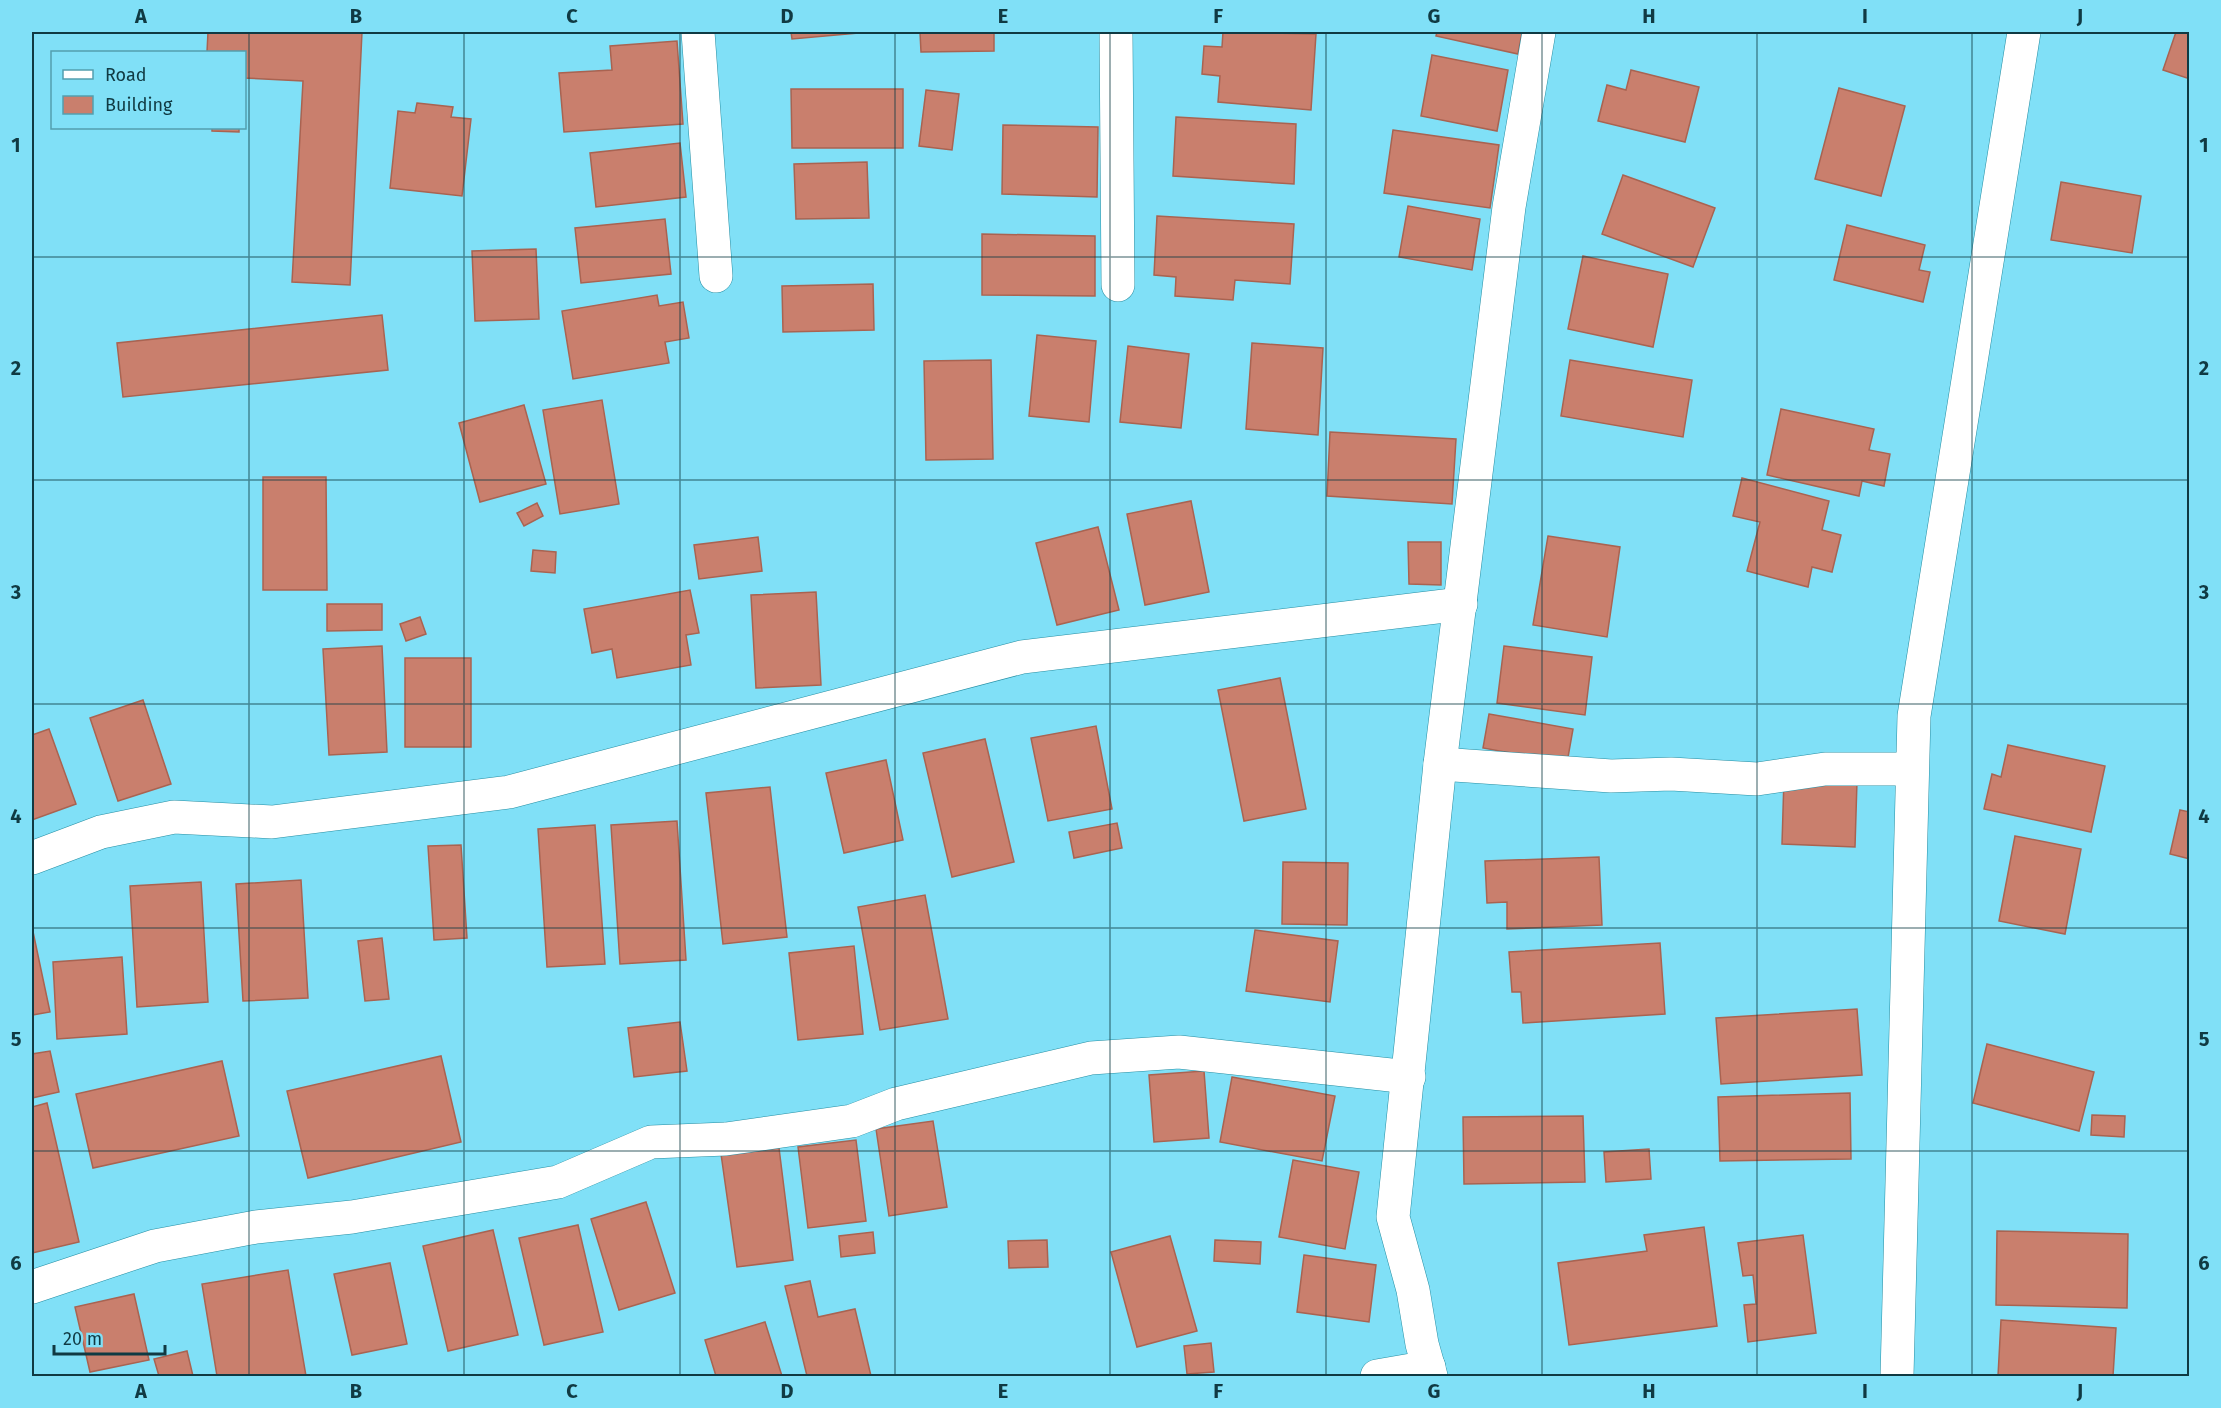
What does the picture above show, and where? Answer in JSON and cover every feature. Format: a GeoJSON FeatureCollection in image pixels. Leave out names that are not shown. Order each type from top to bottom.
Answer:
{"type":"FeatureCollection","features":[{"type":"Feature","properties":{"kind":"street"},"geometry":{"type":"LineString","coordinates":[[698,32],[716,276]]}},
{"type":"Feature","properties":{"kind":"street"},"geometry":{"type":"LineString","coordinates":[[1116,32],[1118,285]]}},
{"type":"Feature","properties":{"kind":"street"},"geometry":{"type":"LineString","coordinates":[[1377,1377],[1430,1372],[1413,1290],[1393,1217],[1440,764],[1509,207],[1539,32]]}},
{"type":"Feature","properties":{"kind":"street"},"geometry":{"type":"LineString","coordinates":[[1897,1377],[1914,716],[2024,32]]}},
{"type":"Feature","properties":{"kind":"street"},"geometry":{"type":"LineString","coordinates":[[32,858],[101,832],[174,817],[273,822],[509,792],[1022,657],[1461,604]]}},
{"type":"Feature","properties":{"kind":"street"},"geometry":{"type":"LineString","coordinates":[[1440,764],[1611,776],[1671,774],[1757,779],[1826,769],[1912,769]]}},
{"type":"Feature","properties":{"kind":"street"},"geometry":{"type":"LineString","coordinates":[[32,1287],[155,1246],[256,1227],[352,1217],[558,1182],[651,1142],[726,1139],[852,1121],[896,1104],[1091,1058],[1179,1052],[1409,1077]]}},
{"type":"Feature","properties":{"kind":"building"},"geometry":{"type":"Polygon","coordinates":[[[208,32],[362,32],[350,285],[292,282],[303,81],[246,78],[246,51],[207,51],[208,32]]]}},
{"type":"Feature","properties":{"kind":"building"},"geometry":{"type":"Polygon","coordinates":[[[791,32],[870,32],[792,39],[791,32]]]}},
{"type":"Feature","properties":{"kind":"building"},"geometry":{"type":"Polygon","coordinates":[[[920,32],[994,32],[994,51],[921,52],[920,32]]]}},
{"type":"Feature","properties":{"kind":"building"},"geometry":{"type":"Polygon","coordinates":[[[1223,32],[1316,34],[1311,110],[1218,102],[1220,76],[1202,74],[1204,46],[1222,47],[1223,32]]]}},
{"type":"Feature","properties":{"kind":"building"},"geometry":{"type":"Polygon","coordinates":[[[1437,32],[1522,33],[1518,54],[1436,36],[1437,32]]]}},
{"type":"Feature","properties":{"kind":"building"},"geometry":{"type":"Polygon","coordinates":[[[2176,32],[2190,32],[2190,79],[2163,70],[2176,32]]]}},
{"type":"Feature","properties":{"kind":"building"},"geometry":{"type":"Polygon","coordinates":[[[677,41],[683,124],[564,132],[559,73],[612,70],[610,46],[677,41]]]}},
{"type":"Feature","properties":{"kind":"building"},"geometry":{"type":"Polygon","coordinates":[[[1432,55],[1508,70],[1497,131],[1421,116],[1432,55]]]}},
{"type":"Feature","properties":{"kind":"building"},"geometry":{"type":"Polygon","coordinates":[[[1631,70],[1699,87],[1685,142],[1598,121],[1607,85],[1626,90],[1631,70]]]}},
{"type":"Feature","properties":{"kind":"building"},"geometry":{"type":"Polygon","coordinates":[[[1839,88],[1905,106],[1881,196],[1815,179],[1839,88]]]}},
{"type":"Feature","properties":{"kind":"building"},"geometry":{"type":"Polygon","coordinates":[[[791,89],[903,89],[903,148],[792,148],[791,89]]]}},
{"type":"Feature","properties":{"kind":"building"},"geometry":{"type":"Polygon","coordinates":[[[926,90],[959,94],[952,150],[919,146],[926,90]]]}},
{"type":"Feature","properties":{"kind":"building"},"geometry":{"type":"Polygon","coordinates":[[[417,103],[453,107],[451,117],[471,119],[462,196],[390,188],[398,111],[415,113],[417,103]]]}},
{"type":"Feature","properties":{"kind":"building"},"geometry":{"type":"Polygon","coordinates":[[[1176,117],[1296,124],[1294,184],[1173,176],[1176,117]]]}},
{"type":"Feature","properties":{"kind":"building"},"geometry":{"type":"Polygon","coordinates":[[[1003,125],[1098,127],[1097,197],[1002,194],[1003,125]]]}},
{"type":"Feature","properties":{"kind":"building"},"geometry":{"type":"Polygon","coordinates":[[[212,129],[239,129],[239,132],[212,131],[212,129]]]}},
{"type":"Feature","properties":{"kind":"building"},"geometry":{"type":"Polygon","coordinates":[[[1393,130],[1499,145],[1490,208],[1384,193],[1393,130]]]}},
{"type":"Feature","properties":{"kind":"building"},"geometry":{"type":"Polygon","coordinates":[[[680,143],[686,197],[596,207],[590,153],[680,143]]]}},
{"type":"Feature","properties":{"kind":"building"},"geometry":{"type":"Polygon","coordinates":[[[867,162],[869,218],[796,219],[794,164],[867,162]]]}},
{"type":"Feature","properties":{"kind":"building"},"geometry":{"type":"Polygon","coordinates":[[[1623,175],[1715,208],[1693,267],[1602,234],[1623,175]]]}},
{"type":"Feature","properties":{"kind":"building"},"geometry":{"type":"Polygon","coordinates":[[[2061,182],[2141,196],[2132,253],[2051,240],[2061,182]]]}},
{"type":"Feature","properties":{"kind":"building"},"geometry":{"type":"Polygon","coordinates":[[[1408,206],[1480,219],[1472,270],[1399,257],[1408,206]]]}},
{"type":"Feature","properties":{"kind":"building"},"geometry":{"type":"Polygon","coordinates":[[[1157,216],[1294,224],[1290,284],[1235,280],[1233,300],[1175,296],[1176,277],[1154,275],[1157,216]]]}},
{"type":"Feature","properties":{"kind":"building"},"geometry":{"type":"Polygon","coordinates":[[[665,219],[671,274],[581,283],[575,228],[665,219]]]}},
{"type":"Feature","properties":{"kind":"building"},"geometry":{"type":"Polygon","coordinates":[[[1847,225],[1925,245],[1919,270],[1930,272],[1923,302],[1834,280],[1847,225]]]}},
{"type":"Feature","properties":{"kind":"building"},"geometry":{"type":"Polygon","coordinates":[[[982,234],[1095,236],[1095,296],[982,295],[982,234]]]}},
{"type":"Feature","properties":{"kind":"building"},"geometry":{"type":"Polygon","coordinates":[[[536,249],[539,319],[475,321],[472,251],[536,249]]]}},
{"type":"Feature","properties":{"kind":"building"},"geometry":{"type":"Polygon","coordinates":[[[1583,256],[1668,274],[1653,347],[1568,329],[1583,256]]]}},
{"type":"Feature","properties":{"kind":"building"},"geometry":{"type":"Polygon","coordinates":[[[873,284],[874,330],[783,332],[782,286],[873,284]]]}},
{"type":"Feature","properties":{"kind":"building"},"geometry":{"type":"Polygon","coordinates":[[[657,295],[659,306],[683,302],[689,338],[665,342],[669,363],[573,379],[562,311],[657,295]]]}},
{"type":"Feature","properties":{"kind":"building"},"geometry":{"type":"Polygon","coordinates":[[[382,315],[388,370],[123,397],[117,343],[382,315]]]}},
{"type":"Feature","properties":{"kind":"building"},"geometry":{"type":"Polygon","coordinates":[[[1037,335],[1096,341],[1089,422],[1029,416],[1037,335]]]}},
{"type":"Feature","properties":{"kind":"building"},"geometry":{"type":"Polygon","coordinates":[[[1252,343],[1323,348],[1318,435],[1246,429],[1252,343]]]}},
{"type":"Feature","properties":{"kind":"building"},"geometry":{"type":"Polygon","coordinates":[[[1128,346],[1189,354],[1181,428],[1120,422],[1128,346]]]}},
{"type":"Feature","properties":{"kind":"building"},"geometry":{"type":"Polygon","coordinates":[[[991,360],[993,459],[926,460],[924,361],[991,360]]]}},
{"type":"Feature","properties":{"kind":"building"},"geometry":{"type":"Polygon","coordinates":[[[1570,360],[1692,380],[1683,437],[1561,416],[1570,360]]]}},
{"type":"Feature","properties":{"kind":"building"},"geometry":{"type":"Polygon","coordinates":[[[602,400],[619,504],[560,514],[543,410],[602,400]]]}},
{"type":"Feature","properties":{"kind":"building"},"geometry":{"type":"Polygon","coordinates":[[[524,405],[546,484],[480,502],[459,423],[524,405]]]}},
{"type":"Feature","properties":{"kind":"building"},"geometry":{"type":"Polygon","coordinates":[[[1781,409],[1874,429],[1869,450],[1890,454],[1884,486],[1862,481],[1859,496],[1767,475],[1781,409]]]}},
{"type":"Feature","properties":{"kind":"building"},"geometry":{"type":"Polygon","coordinates":[[[1330,432],[1456,439],[1452,504],[1327,496],[1330,432]]]}},
{"type":"Feature","properties":{"kind":"building"},"geometry":{"type":"Polygon","coordinates":[[[263,477],[326,477],[327,590],[263,590],[263,477]]]}},
{"type":"Feature","properties":{"kind":"building"},"geometry":{"type":"Polygon","coordinates":[[[1742,478],[1829,501],[1822,530],[1841,535],[1832,572],[1812,567],[1808,587],[1747,571],[1760,522],[1733,516],[1742,478]]]}},
{"type":"Feature","properties":{"kind":"building"},"geometry":{"type":"Polygon","coordinates":[[[1191,501],[1209,592],[1145,605],[1127,514],[1191,501]]]}},
{"type":"Feature","properties":{"kind":"building"},"geometry":{"type":"Polygon","coordinates":[[[537,503],[543,516],[524,526],[517,513],[537,503]]]}},
{"type":"Feature","properties":{"kind":"building"},"geometry":{"type":"Polygon","coordinates":[[[1098,527],[1119,610],[1057,625],[1036,543],[1098,527]]]}},
{"type":"Feature","properties":{"kind":"building"},"geometry":{"type":"Polygon","coordinates":[[[1548,536],[1620,547],[1607,637],[1533,625],[1548,536]]]}},
{"type":"Feature","properties":{"kind":"building"},"geometry":{"type":"Polygon","coordinates":[[[758,537],[762,571],[699,579],[694,545],[758,537]]]}},
{"type":"Feature","properties":{"kind":"building"},"geometry":{"type":"Polygon","coordinates":[[[1408,542],[1441,542],[1441,585],[1409,584],[1408,542]]]}},
{"type":"Feature","properties":{"kind":"building"},"geometry":{"type":"Polygon","coordinates":[[[533,550],[556,552],[555,573],[531,571],[533,550]]]}},
{"type":"Feature","properties":{"kind":"building"},"geometry":{"type":"Polygon","coordinates":[[[690,590],[699,633],[686,635],[691,665],[617,678],[612,649],[592,653],[584,609],[690,590]]]}},
{"type":"Feature","properties":{"kind":"building"},"geometry":{"type":"Polygon","coordinates":[[[816,592],[821,685],[756,688],[751,595],[816,592]]]}},
{"type":"Feature","properties":{"kind":"building"},"geometry":{"type":"Polygon","coordinates":[[[327,604],[382,604],[382,630],[327,631],[327,604]]]}},
{"type":"Feature","properties":{"kind":"building"},"geometry":{"type":"Polygon","coordinates":[[[420,617],[426,634],[406,641],[400,624],[420,617]]]}},
{"type":"Feature","properties":{"kind":"building"},"geometry":{"type":"Polygon","coordinates":[[[382,646],[387,752],[329,755],[323,649],[382,646]]]}},
{"type":"Feature","properties":{"kind":"building"},"geometry":{"type":"Polygon","coordinates":[[[1504,646],[1592,657],[1585,715],[1497,703],[1504,646]]]}},
{"type":"Feature","properties":{"kind":"building"},"geometry":{"type":"Polygon","coordinates":[[[405,658],[471,658],[471,747],[405,747],[405,658]]]}},
{"type":"Feature","properties":{"kind":"building"},"geometry":{"type":"Polygon","coordinates":[[[1280,678],[1306,809],[1244,821],[1218,690],[1280,678]]]}},
{"type":"Feature","properties":{"kind":"building"},"geometry":{"type":"Polygon","coordinates":[[[143,700],[171,784],[118,801],[90,718],[143,700]]]}},
{"type":"Feature","properties":{"kind":"building"},"geometry":{"type":"Polygon","coordinates":[[[1489,714],[1573,729],[1567,763],[1483,748],[1489,714]]]}},
{"type":"Feature","properties":{"kind":"building"},"geometry":{"type":"Polygon","coordinates":[[[1096,726],[1112,809],[1048,821],[1031,738],[1096,726]]]}},
{"type":"Feature","properties":{"kind":"building"},"geometry":{"type":"Polygon","coordinates":[[[49,729],[76,804],[32,820],[32,735],[49,729]]]}},
{"type":"Feature","properties":{"kind":"building"},"geometry":{"type":"Polygon","coordinates":[[[985,739],[1014,862],[952,877],[923,753],[985,739]]]}},
{"type":"Feature","properties":{"kind":"building"},"geometry":{"type":"Polygon","coordinates":[[[2008,745],[2105,766],[2091,832],[1984,809],[1992,774],[2001,777],[2008,745]]]}},
{"type":"Feature","properties":{"kind":"building"},"geometry":{"type":"Polygon","coordinates":[[[886,760],[903,840],[844,853],[826,773],[886,760]]]}},
{"type":"Feature","properties":{"kind":"building"},"geometry":{"type":"Polygon","coordinates":[[[1784,778],[1857,781],[1855,847],[1782,844],[1784,778]]]}},
{"type":"Feature","properties":{"kind":"building"},"geometry":{"type":"Polygon","coordinates":[[[770,787],[787,937],[723,944],[706,793],[770,787]]]}},
{"type":"Feature","properties":{"kind":"building"},"geometry":{"type":"Polygon","coordinates":[[[2180,810],[2190,812],[2190,859],[2170,854],[2180,810]]]}},
{"type":"Feature","properties":{"kind":"building"},"geometry":{"type":"Polygon","coordinates":[[[677,821],[686,960],[620,964],[611,825],[677,821]]]}},
{"type":"Feature","properties":{"kind":"building"},"geometry":{"type":"Polygon","coordinates":[[[1117,823],[1122,848],[1074,858],[1069,832],[1117,823]]]}},
{"type":"Feature","properties":{"kind":"building"},"geometry":{"type":"Polygon","coordinates":[[[595,825],[605,964],[547,967],[538,829],[595,825]]]}},
{"type":"Feature","properties":{"kind":"building"},"geometry":{"type":"Polygon","coordinates":[[[2015,836],[2081,849],[2065,934],[1999,921],[2015,836]]]}},
{"type":"Feature","properties":{"kind":"building"},"geometry":{"type":"Polygon","coordinates":[[[461,845],[467,938],[434,940],[428,846],[461,845]]]}},
{"type":"Feature","properties":{"kind":"building"},"geometry":{"type":"Polygon","coordinates":[[[1599,857],[1602,925],[1507,929],[1507,902],[1487,903],[1485,861],[1599,857]]]}},
{"type":"Feature","properties":{"kind":"building"},"geometry":{"type":"Polygon","coordinates":[[[1283,862],[1348,863],[1347,925],[1282,924],[1283,862]]]}},
{"type":"Feature","properties":{"kind":"building"},"geometry":{"type":"Polygon","coordinates":[[[301,880],[308,998],[243,1001],[236,884],[301,880]]]}},
{"type":"Feature","properties":{"kind":"building"},"geometry":{"type":"Polygon","coordinates":[[[201,882],[208,1002],[137,1007],[130,886],[201,882]]]}},
{"type":"Feature","properties":{"kind":"building"},"geometry":{"type":"Polygon","coordinates":[[[925,895],[948,1019],[880,1030],[858,907],[925,895]]]}},
{"type":"Feature","properties":{"kind":"building"},"geometry":{"type":"Polygon","coordinates":[[[32,927],[50,1012],[32,1015],[32,927]]]}},
{"type":"Feature","properties":{"kind":"building"},"geometry":{"type":"Polygon","coordinates":[[[1255,930],[1338,941],[1330,1002],[1246,991],[1255,930]]]}},
{"type":"Feature","properties":{"kind":"building"},"geometry":{"type":"Polygon","coordinates":[[[382,938],[389,999],[365,1001],[358,941],[382,938]]]}},
{"type":"Feature","properties":{"kind":"building"},"geometry":{"type":"Polygon","coordinates":[[[1660,943],[1665,1014],[1523,1023],[1521,992],[1512,992],[1509,952],[1660,943]]]}},
{"type":"Feature","properties":{"kind":"building"},"geometry":{"type":"Polygon","coordinates":[[[854,946],[863,1034],[798,1040],[789,953],[854,946]]]}},
{"type":"Feature","properties":{"kind":"building"},"geometry":{"type":"Polygon","coordinates":[[[122,957],[127,1034],[57,1039],[53,962],[122,957]]]}},
{"type":"Feature","properties":{"kind":"building"},"geometry":{"type":"Polygon","coordinates":[[[1857,1009],[1862,1075],[1721,1084],[1716,1018],[1857,1009]]]}},
{"type":"Feature","properties":{"kind":"building"},"geometry":{"type":"Polygon","coordinates":[[[680,1022],[687,1071],[634,1077],[628,1028],[680,1022]]]}},
{"type":"Feature","properties":{"kind":"building"},"geometry":{"type":"Polygon","coordinates":[[[1987,1044],[2094,1072],[2079,1131],[1973,1103],[1987,1044]]]}},
{"type":"Feature","properties":{"kind":"building"},"geometry":{"type":"Polygon","coordinates":[[[50,1051],[59,1092],[32,1098],[32,1054],[50,1051]]]}},
{"type":"Feature","properties":{"kind":"building"},"geometry":{"type":"Polygon","coordinates":[[[441,1056],[461,1142],[308,1178],[287,1091],[441,1056]]]}},
{"type":"Feature","properties":{"kind":"building"},"geometry":{"type":"Polygon","coordinates":[[[222,1061],[239,1136],[93,1168],[76,1094],[222,1061]]]}},
{"type":"Feature","properties":{"kind":"building"},"geometry":{"type":"Polygon","coordinates":[[[1204,1071],[1209,1138],[1154,1142],[1149,1075],[1204,1071]]]}},
{"type":"Feature","properties":{"kind":"building"},"geometry":{"type":"Polygon","coordinates":[[[1232,1077],[1335,1096],[1322,1161],[1220,1142],[1232,1077]]]}},
{"type":"Feature","properties":{"kind":"building"},"geometry":{"type":"Polygon","coordinates":[[[1850,1093],[1851,1159],[1720,1161],[1718,1097],[1850,1093]]]}},
{"type":"Feature","properties":{"kind":"building"},"geometry":{"type":"Polygon","coordinates":[[[47,1103],[79,1242],[32,1253],[32,1107],[47,1103]]]}},
{"type":"Feature","properties":{"kind":"building"},"geometry":{"type":"Polygon","coordinates":[[[2092,1115],[2125,1116],[2124,1137],[2091,1135],[2092,1115]]]}},
{"type":"Feature","properties":{"kind":"building"},"geometry":{"type":"Polygon","coordinates":[[[1583,1116],[1585,1182],[1464,1184],[1463,1117],[1583,1116]]]}},
{"type":"Feature","properties":{"kind":"building"},"geometry":{"type":"Polygon","coordinates":[[[933,1121],[947,1207],[889,1216],[876,1129],[933,1121]]]}},
{"type":"Feature","properties":{"kind":"building"},"geometry":{"type":"Polygon","coordinates":[[[856,1140],[866,1221],[808,1228],[798,1147],[856,1140]]]}},
{"type":"Feature","properties":{"kind":"building"},"geometry":{"type":"Polygon","coordinates":[[[779,1148],[793,1260],[737,1267],[721,1154],[779,1148]]]}},
{"type":"Feature","properties":{"kind":"building"},"geometry":{"type":"Polygon","coordinates":[[[1649,1149],[1651,1179],[1606,1182],[1604,1152],[1649,1149]]]}},
{"type":"Feature","properties":{"kind":"building"},"geometry":{"type":"Polygon","coordinates":[[[1293,1160],[1359,1172],[1345,1249],[1279,1237],[1293,1160]]]}},
{"type":"Feature","properties":{"kind":"building"},"geometry":{"type":"Polygon","coordinates":[[[646,1202],[675,1293],[619,1310],[591,1219],[646,1202]]]}},
{"type":"Feature","properties":{"kind":"building"},"geometry":{"type":"Polygon","coordinates":[[[578,1225],[603,1332],[544,1345],[519,1238],[578,1225]]]}},
{"type":"Feature","properties":{"kind":"building"},"geometry":{"type":"Polygon","coordinates":[[[1704,1227],[1717,1326],[1569,1345],[1558,1263],[1647,1251],[1644,1235],[1704,1227]]]}},
{"type":"Feature","properties":{"kind":"building"},"geometry":{"type":"Polygon","coordinates":[[[493,1230],[518,1335],[448,1351],[423,1246],[493,1230]]]}},
{"type":"Feature","properties":{"kind":"building"},"geometry":{"type":"Polygon","coordinates":[[[1997,1231],[2128,1234],[2127,1308],[1996,1305],[1997,1231]]]}},
{"type":"Feature","properties":{"kind":"building"},"geometry":{"type":"Polygon","coordinates":[[[873,1232],[875,1253],[841,1257],[839,1236],[873,1232]]]}},
{"type":"Feature","properties":{"kind":"building"},"geometry":{"type":"Polygon","coordinates":[[[1803,1235],[1816,1333],[1748,1342],[1744,1305],[1756,1304],[1753,1275],[1743,1276],[1738,1243],[1803,1235]]]}},
{"type":"Feature","properties":{"kind":"building"},"geometry":{"type":"Polygon","coordinates":[[[1170,1236],[1197,1331],[1137,1347],[1111,1252],[1170,1236]]]}},
{"type":"Feature","properties":{"kind":"building"},"geometry":{"type":"Polygon","coordinates":[[[1047,1240],[1048,1267],[1009,1268],[1008,1241],[1047,1240]]]}},
{"type":"Feature","properties":{"kind":"building"},"geometry":{"type":"Polygon","coordinates":[[[1215,1240],[1261,1242],[1260,1264],[1214,1261],[1215,1240]]]}},
{"type":"Feature","properties":{"kind":"building"},"geometry":{"type":"Polygon","coordinates":[[[1304,1255],[1376,1265],[1369,1322],[1297,1312],[1304,1255]]]}},
{"type":"Feature","properties":{"kind":"building"},"geometry":{"type":"Polygon","coordinates":[[[390,1263],[407,1344],[352,1355],[334,1274],[390,1263]]]}},
{"type":"Feature","properties":{"kind":"building"},"geometry":{"type":"Polygon","coordinates":[[[288,1270],[306,1376],[217,1376],[202,1284],[288,1270]]]}},
{"type":"Feature","properties":{"kind":"building"},"geometry":{"type":"Polygon","coordinates":[[[810,1281],[818,1317],[855,1309],[871,1376],[807,1376],[785,1286],[810,1281]]]}},
{"type":"Feature","properties":{"kind":"building"},"geometry":{"type":"Polygon","coordinates":[[[134,1294],[149,1360],[90,1372],[75,1307],[134,1294]]]}},
{"type":"Feature","properties":{"kind":"building"},"geometry":{"type":"Polygon","coordinates":[[[2001,1320],[2116,1328],[2113,1376],[1998,1376],[2001,1320]]]}},
{"type":"Feature","properties":{"kind":"building"},"geometry":{"type":"Polygon","coordinates":[[[765,1322],[782,1376],[716,1376],[705,1340],[765,1322]]]}},
{"type":"Feature","properties":{"kind":"building"},"geometry":{"type":"Polygon","coordinates":[[[1211,1343],[1214,1372],[1187,1374],[1184,1346],[1211,1343]]]}},
{"type":"Feature","properties":{"kind":"building"},"geometry":{"type":"Polygon","coordinates":[[[187,1351],[193,1376],[159,1376],[154,1359],[187,1351]]]}}]}
